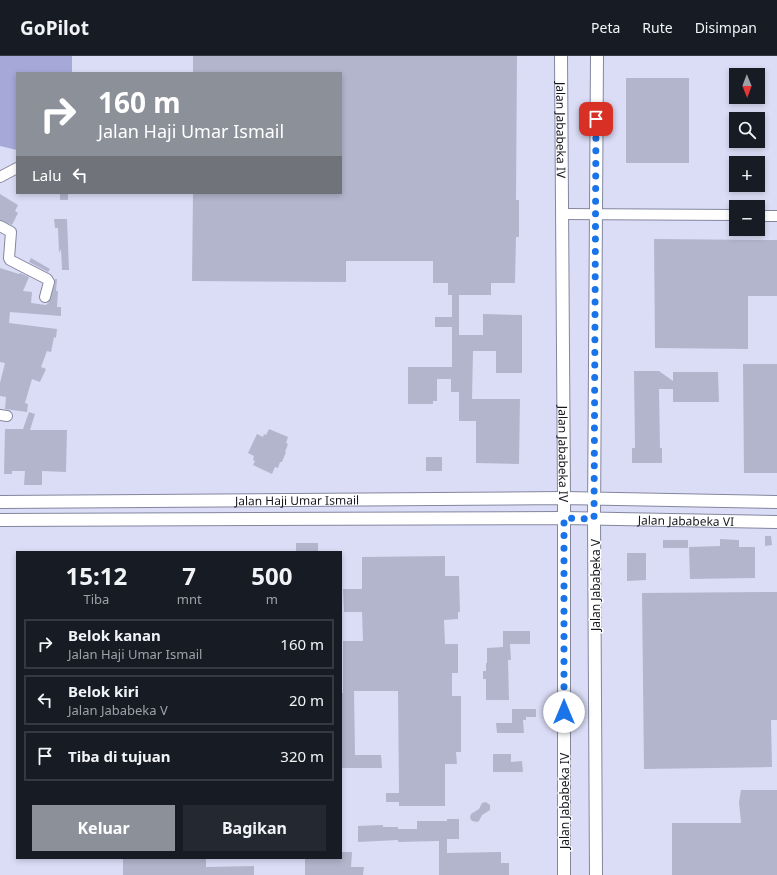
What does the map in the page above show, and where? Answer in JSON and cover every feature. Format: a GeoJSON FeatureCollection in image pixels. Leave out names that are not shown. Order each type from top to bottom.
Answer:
{"type":"FeatureCollection","features":[{"type":"Feature","properties":{"kind":"street","name":"Jalan Jababeka IV"},"geometry":{"type":"LineString","coordinates":[[561,56],[563,214],[564,875]]}},
{"type":"Feature","properties":{"kind":"street","name":"Jalan Jababeka V"},"geometry":{"type":"LineString","coordinates":[[596,875],[594,519],[597,56]]}},
{"type":"Feature","properties":{"kind":"street"},"geometry":{"type":"LineString","coordinates":[[0,177],[16,169]]}},
{"type":"Feature","properties":{"kind":"street"},"geometry":{"type":"LineString","coordinates":[[563,214],[729,216]]}},
{"type":"Feature","properties":{"kind":"street"},"geometry":{"type":"LineString","coordinates":[[765,216],[777,216]]}},
{"type":"Feature","properties":{"kind":"street"},"geometry":{"type":"LineString","coordinates":[[0,226],[11,232],[10,260],[48,279],[45,297]]}},
{"type":"Feature","properties":{"kind":"street","name":"Jalan Haji Umar Ismail"},"geometry":{"type":"LineString","coordinates":[[0,502],[564,498],[595,500]]}},
{"type":"Feature","properties":{"kind":"street","name":"Jalan Jababeka VI"},"geometry":{"type":"LineString","coordinates":[[595,500],[777,502]]}},
{"type":"Feature","properties":{"kind":"street","name":"Jalan Haji Umar Ismail"},"geometry":{"type":"LineString","coordinates":[[0,520],[594,519]]}},
{"type":"Feature","properties":{"kind":"street","name":"Jalan Jababeka VI"},"geometry":{"type":"LineString","coordinates":[[594,519],[777,522]]}},
{"type":"Feature","properties":{"kind":"shaded area"},"geometry":{"type":"Polygon","coordinates":[[[0,56],[72,56],[72,72],[16,72],[16,150],[0,146],[0,56]]]}},
{"type":"Feature","properties":{"kind":"building"},"geometry":{"type":"Polygon","coordinates":[[[193,56],[517,56],[516,200],[519,200],[519,237],[516,237],[515,283],[491,283],[491,295],[459,295],[459,335],[483,335],[483,314],[522,315],[522,373],[496,373],[496,351],[473,351],[472,399],[520,399],[519,464],[476,463],[476,421],[459,421],[459,392],[451,392],[451,379],[437,379],[437,401],[433,401],[433,404],[408,404],[408,367],[452,367],[452,327],[435,327],[435,317],[452,317],[452,295],[448,295],[448,283],[433,283],[433,261],[346,261],[346,282],[192,281],[193,194],[342,194],[342,72],[193,72],[193,56]]]}},
{"type":"Feature","properties":{"kind":"building"},"geometry":{"type":"Polygon","coordinates":[[[626,78],[689,78],[689,163],[626,163],[626,78]]]}},
{"type":"Feature","properties":{"kind":"building"},"geometry":{"type":"Polygon","coordinates":[[[0,194],[18,205],[15,211],[18,213],[12,225],[0,220],[0,194]]]}},
{"type":"Feature","properties":{"kind":"building"},"geometry":{"type":"Polygon","coordinates":[[[60,194],[68,194],[68,200],[60,200],[60,194]]]}},
{"type":"Feature","properties":{"kind":"building"},"geometry":{"type":"Polygon","coordinates":[[[54,219],[67,219],[69,270],[62,270],[61,249],[59,253],[58,228],[55,228],[54,219]]]}},
{"type":"Feature","properties":{"kind":"building"},"geometry":{"type":"Polygon","coordinates":[[[654,239],[777,240],[777,296],[748,296],[748,349],[655,348],[654,239]]]}},
{"type":"Feature","properties":{"kind":"building"},"geometry":{"type":"Polygon","coordinates":[[[31,258],[50,269],[48,272],[29,262],[31,258]]]}},
{"type":"Feature","properties":{"kind":"building"},"geometry":{"type":"Polygon","coordinates":[[[0,268],[29,277],[23,291],[32,292],[31,303],[46,305],[49,302],[55,284],[55,279],[57,279],[57,307],[61,307],[61,316],[10,312],[9,323],[57,329],[56,338],[54,337],[51,352],[47,351],[41,367],[46,369],[40,382],[32,379],[25,403],[28,404],[27,412],[5,409],[6,397],[0,396],[0,383],[5,363],[0,362],[0,268]]]}},
{"type":"Feature","properties":{"kind":"building"},"geometry":{"type":"Polygon","coordinates":[[[743,364],[777,364],[777,473],[744,473],[743,364]]]}},
{"type":"Feature","properties":{"kind":"building"},"geometry":{"type":"Polygon","coordinates":[[[634,371],[659,371],[673,381],[673,372],[718,372],[719,402],[673,402],[673,389],[659,389],[660,448],[662,448],[662,463],[632,463],[632,448],[635,448],[634,371]]]}},
{"type":"Feature","properties":{"kind":"building"},"geometry":{"type":"Polygon","coordinates":[[[29,412],[35,414],[30,430],[67,430],[66,472],[42,471],[42,485],[24,485],[25,471],[12,471],[12,474],[4,474],[5,429],[23,429],[29,412]]]}},
{"type":"Feature","properties":{"kind":"building"},"geometry":{"type":"Polygon","coordinates":[[[269,429],[288,437],[286,443],[288,444],[282,462],[280,462],[278,468],[275,467],[272,474],[253,465],[255,461],[253,460],[254,456],[248,453],[257,434],[263,437],[269,429]]]}},
{"type":"Feature","properties":{"kind":"building"},"geometry":{"type":"Polygon","coordinates":[[[426,457],[442,457],[442,471],[426,471],[426,457]]]}},
{"type":"Feature","properties":{"kind":"building"},"geometry":{"type":"Polygon","coordinates":[[[765,536],[771,536],[772,545],[765,546],[765,536]]]}},
{"type":"Feature","properties":{"kind":"building"},"geometry":{"type":"Polygon","coordinates":[[[720,539],[739,540],[739,547],[755,547],[755,578],[690,579],[689,547],[720,546],[720,539]]]}},
{"type":"Feature","properties":{"kind":"building"},"geometry":{"type":"Polygon","coordinates":[[[663,540],[688,540],[688,548],[663,548],[663,540]]]}},
{"type":"Feature","properties":{"kind":"building"},"geometry":{"type":"Polygon","coordinates":[[[296,543],[318,543],[318,551],[296,551],[296,543]]]}},
{"type":"Feature","properties":{"kind":"building"},"geometry":{"type":"Polygon","coordinates":[[[627,553],[646,553],[646,580],[627,581],[627,553]]]}},
{"type":"Feature","properties":{"kind":"building"},"geometry":{"type":"Polygon","coordinates":[[[445,556],[445,576],[459,576],[460,612],[458,612],[458,619],[444,620],[445,644],[458,644],[458,673],[452,673],[452,696],[461,696],[461,752],[456,752],[457,764],[445,764],[445,806],[399,806],[399,802],[386,802],[386,793],[399,793],[398,691],[354,691],[355,755],[381,755],[382,768],[342,768],[343,641],[363,641],[362,612],[344,612],[343,589],[362,589],[362,557],[445,556]]]}},
{"type":"Feature","properties":{"kind":"building"},"geometry":{"type":"Polygon","coordinates":[[[777,592],[777,720],[771,720],[772,767],[644,769],[642,593],[777,592]]]}},
{"type":"Feature","properties":{"kind":"building"},"geometry":{"type":"Polygon","coordinates":[[[503,631],[530,631],[530,644],[510,644],[511,660],[508,660],[509,700],[486,700],[486,679],[483,679],[483,671],[486,671],[487,648],[503,647],[503,631]]]}},
{"type":"Feature","properties":{"kind":"building"},"geometry":{"type":"Polygon","coordinates":[[[512,709],[536,709],[536,717],[526,717],[526,720],[523,720],[524,733],[497,733],[496,723],[512,723],[512,709]]]}},
{"type":"Feature","properties":{"kind":"building"},"geometry":{"type":"Polygon","coordinates":[[[493,754],[511,754],[511,762],[522,761],[523,772],[493,772],[493,754]]]}},
{"type":"Feature","properties":{"kind":"building"},"geometry":{"type":"Polygon","coordinates":[[[741,790],[777,790],[777,875],[672,875],[672,823],[741,823],[739,802],[741,790]]]}},
{"type":"Feature","properties":{"kind":"building"},"geometry":{"type":"Polygon","coordinates":[[[486,802],[490,805],[490,810],[482,815],[479,821],[472,821],[470,818],[471,814],[479,809],[482,803],[486,802]]]}},
{"type":"Feature","properties":{"kind":"building"},"geometry":{"type":"Polygon","coordinates":[[[447,819],[459,819],[459,839],[447,839],[447,853],[501,852],[501,863],[509,863],[509,875],[439,875],[439,841],[398,842],[398,840],[358,842],[358,826],[383,825],[383,827],[398,827],[398,829],[417,829],[417,821],[447,821],[447,819]]]}},
{"type":"Feature","properties":{"kind":"building"},"geometry":{"type":"Polygon","coordinates":[[[342,852],[352,852],[351,867],[364,867],[363,875],[305,875],[305,859],[342,859],[342,852]]]}},
{"type":"Feature","properties":{"kind":"building"},"geometry":{"type":"Polygon","coordinates":[[[123,859],[206,859],[206,867],[254,866],[254,875],[123,875],[123,859]]]}},
{"type":"Feature","properties":{"kind":"route"},"geometry":{"type":"LineString","coordinates":[[564,712],[564,518],[594,519],[596,119]]}}]}
